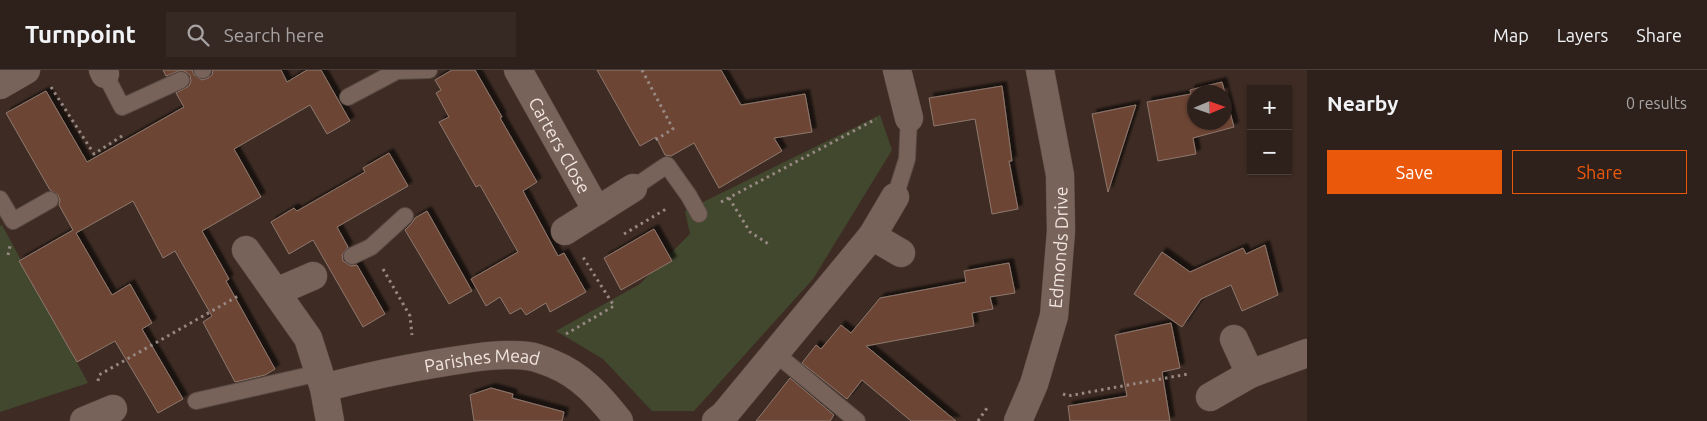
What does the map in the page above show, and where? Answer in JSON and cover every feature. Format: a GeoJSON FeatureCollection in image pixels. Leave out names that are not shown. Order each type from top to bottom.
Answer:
{"type":"FeatureCollection","features":[{"type":"Feature","properties":{"kind":"street"},"geometry":{"type":"LineString","coordinates":[[0,85],[26,70]]}},
{"type":"Feature","properties":{"kind":"street"},"geometry":{"type":"LineString","coordinates":[[898,70],[907,110]]}},
{"type":"Feature","properties":{"kind":"street","name":"Edmonds Drive"},"geometry":{"type":"LineString","coordinates":[[1018,421],[1034,384],[1054,316],[1061,231],[1060,175],[1041,70]]}},
{"type":"Feature","properties":{"kind":"street","name":"Carters Close"},"geometry":{"type":"LineString","coordinates":[[528,73],[597,211]]}},
{"type":"Feature","properties":{"kind":"street","name":"Carters Close"},"geometry":{"type":"LineString","coordinates":[[565,231],[633,188]]}},
{"type":"Feature","properties":{"kind":"street"},"geometry":{"type":"LineString","coordinates":[[716,421],[724,415],[872,236],[895,197]]}},
{"type":"Feature","properties":{"kind":"street"},"geometry":{"type":"LineString","coordinates":[[872,236],[901,253]]}},
{"type":"Feature","properties":{"kind":"street"},"geometry":{"type":"LineString","coordinates":[[246,250],[308,338],[322,381],[330,421]]}},
{"type":"Feature","properties":{"kind":"street"},"geometry":{"type":"LineString","coordinates":[[271,286],[321,272]]}},
{"type":"Feature","properties":{"kind":"street"},"geometry":{"type":"LineString","coordinates":[[1234,339],[1250,374]]}},
{"type":"Feature","properties":{"kind":"street"},"geometry":{"type":"LineString","coordinates":[[1210,397],[1250,374],[1307,353]]}},
{"type":"Feature","properties":{"kind":"street","name":"Parishes Mead"},"geometry":{"type":"LineString","coordinates":[[322,381],[479,357],[529,356],[555,364],[584,382],[601,398],[619,421]]}},
{"type":"Feature","properties":{"kind":"lane"},"geometry":{"type":"LineString","coordinates":[[348,97],[397,71],[429,70]]}},
{"type":"Feature","properties":{"kind":"lane"},"geometry":{"type":"LineString","coordinates":[[104,72],[122,107],[181,80]]}},
{"type":"Feature","properties":{"kind":"lane"},"geometry":{"type":"LineString","coordinates":[[895,197],[907,159],[907,110]]}},
{"type":"Feature","properties":{"kind":"lane"},"geometry":{"type":"LineString","coordinates":[[633,188],[667,166],[689,196],[699,214]]}},
{"type":"Feature","properties":{"kind":"lane"},"geometry":{"type":"LineString","coordinates":[[0,200],[14,221],[50,200]]}},
{"type":"Feature","properties":{"kind":"lane"},"geometry":{"type":"LineString","coordinates":[[352,256],[371,247],[405,216]]}},
{"type":"Feature","properties":{"kind":"lane"},"geometry":{"type":"LineString","coordinates":[[775,353],[857,421]]}},
{"type":"Feature","properties":{"kind":"lane"},"geometry":{"type":"LineString","coordinates":[[196,400],[322,381]]}},
{"type":"Feature","properties":{"kind":"path"},"geometry":{"type":"LineString","coordinates":[[642,70],[673,129],[648,144]]}},
{"type":"Feature","properties":{"kind":"path"},"geometry":{"type":"LineString","coordinates":[[699,214],[907,110]]}},
{"type":"Feature","properties":{"kind":"path"},"geometry":{"type":"LineString","coordinates":[[624,234],[689,196]]}},
{"type":"Feature","properties":{"kind":"path"},"geometry":{"type":"LineString","coordinates":[[729,198],[750,232],[770,245]]}},
{"type":"Feature","properties":{"kind":"path"},"geometry":{"type":"LineString","coordinates":[[529,356],[614,306],[565,231]]}},
{"type":"Feature","properties":{"kind":"path"},"geometry":{"type":"LineString","coordinates":[[371,247],[410,316],[414,367]]}},
{"type":"Feature","properties":{"kind":"path"},"geometry":{"type":"LineString","coordinates":[[583,258],[591,254]]}},
{"type":"Feature","properties":{"kind":"path"},"geometry":{"type":"LineString","coordinates":[[96,416],[99,375],[271,286]]}},
{"type":"Feature","properties":{"kind":"path"},"geometry":{"type":"LineString","coordinates":[[1034,384],[1068,396],[1188,374],[1210,397]]}},
{"type":"Feature","properties":{"kind":"path"},"geometry":{"type":"LineString","coordinates":[[978,421],[989,404]]}},
{"type":"Feature","properties":{"kind":"green space"},"geometry":{"type":"Polygon","coordinates":[[[880,115],[892,150],[813,279],[694,411],[652,411],[603,359],[556,331],[640,284],[690,234],[685,211],[880,115]]]}},
{"type":"Feature","properties":{"kind":"green space"},"geometry":{"type":"Polygon","coordinates":[[[2,225],[88,383],[0,412],[0,226],[2,225]]]}},
{"type":"Feature","properties":{"kind":"building"},"geometry":{"type":"Polygon","coordinates":[[[163,70],[181,70],[166,76],[163,70]]]}},
{"type":"Feature","properties":{"kind":"building"},"geometry":{"type":"Polygon","coordinates":[[[181,70],[192,70],[194,75],[202,80],[212,75],[213,70],[281,70],[287,82],[307,70],[321,70],[350,121],[327,134],[310,105],[234,149],[261,197],[202,231],[229,279],[226,281],[275,369],[265,375],[235,382],[203,322],[212,316],[175,251],[163,258],[133,201],[76,233],[112,295],[130,284],[152,323],[142,329],[183,399],[158,413],[115,341],[77,362],[19,261],[73,230],[59,205],[58,195],[50,190],[6,113],[46,91],[87,162],[184,107],[176,93],[189,86],[191,81],[190,75],[181,70]]]}},
{"type":"Feature","properties":{"kind":"building"},"geometry":{"type":"Polygon","coordinates":[[[452,70],[475,70],[537,182],[523,191],[558,256],[564,253],[586,292],[550,312],[546,303],[526,315],[521,308],[510,314],[500,297],[486,306],[471,279],[518,252],[480,185],[476,187],[439,122],[449,117],[436,93],[441,90],[435,80],[452,70]]]}},
{"type":"Feature","properties":{"kind":"building"},"geometry":{"type":"Polygon","coordinates":[[[597,70],[721,70],[741,105],[805,94],[812,132],[774,138],[782,151],[719,188],[694,143],[671,156],[665,155],[656,137],[640,146],[597,70]]]}},
{"type":"Feature","properties":{"kind":"building"},"geometry":{"type":"Polygon","coordinates":[[[1222,82],[1223,85],[1210,85],[1222,82]]]}},
{"type":"Feature","properties":{"kind":"building"},"geometry":{"type":"Polygon","coordinates":[[[1002,86],[1012,161],[1009,161],[1018,209],[992,214],[975,119],[934,126],[929,98],[1002,86]]]}},
{"type":"Feature","properties":{"kind":"building"},"geometry":{"type":"Polygon","coordinates":[[[1187,95],[1187,130],[1223,130],[1193,138],[1196,154],[1158,161],[1147,102],[1187,95]]]}},
{"type":"Feature","properties":{"kind":"building"},"geometry":{"type":"Polygon","coordinates":[[[1136,105],[1108,192],[1092,114],[1136,105]]]}},
{"type":"Feature","properties":{"kind":"building"},"geometry":{"type":"Polygon","coordinates":[[[389,153],[408,186],[337,227],[348,247],[342,255],[343,261],[351,266],[357,265],[385,314],[363,327],[313,240],[289,254],[271,222],[294,208],[297,211],[365,172],[363,168],[389,153]]]}},
{"type":"Feature","properties":{"kind":"building"},"geometry":{"type":"Polygon","coordinates":[[[427,211],[472,291],[449,304],[405,230],[415,218],[427,211]]]}},
{"type":"Feature","properties":{"kind":"building"},"geometry":{"type":"Polygon","coordinates":[[[654,229],[672,261],[621,290],[604,258],[654,229]]]}},
{"type":"Feature","properties":{"kind":"building"},"geometry":{"type":"Polygon","coordinates":[[[1265,245],[1278,295],[1242,311],[1231,285],[1201,299],[1182,327],[1134,294],[1162,252],[1190,272],[1243,248],[1246,254],[1265,245]]]}},
{"type":"Feature","properties":{"kind":"building"},"geometry":{"type":"Polygon","coordinates":[[[1009,263],[1015,293],[990,297],[993,309],[972,313],[974,326],[866,346],[956,421],[911,421],[862,380],[847,399],[802,363],[816,345],[821,349],[841,325],[851,333],[880,298],[966,282],[964,271],[1009,263]]]}},
{"type":"Feature","properties":{"kind":"building"},"geometry":{"type":"Polygon","coordinates":[[[1171,323],[1180,368],[1162,372],[1170,421],[1070,421],[1068,406],[1127,396],[1115,335],[1171,323]]]}},
{"type":"Feature","properties":{"kind":"building"},"geometry":{"type":"Polygon","coordinates":[[[790,378],[834,415],[830,421],[756,421],[790,378]]]}},
{"type":"Feature","properties":{"kind":"building"},"geometry":{"type":"Polygon","coordinates":[[[491,388],[513,394],[512,398],[564,412],[562,421],[474,421],[470,395],[491,388]]]}}]}
